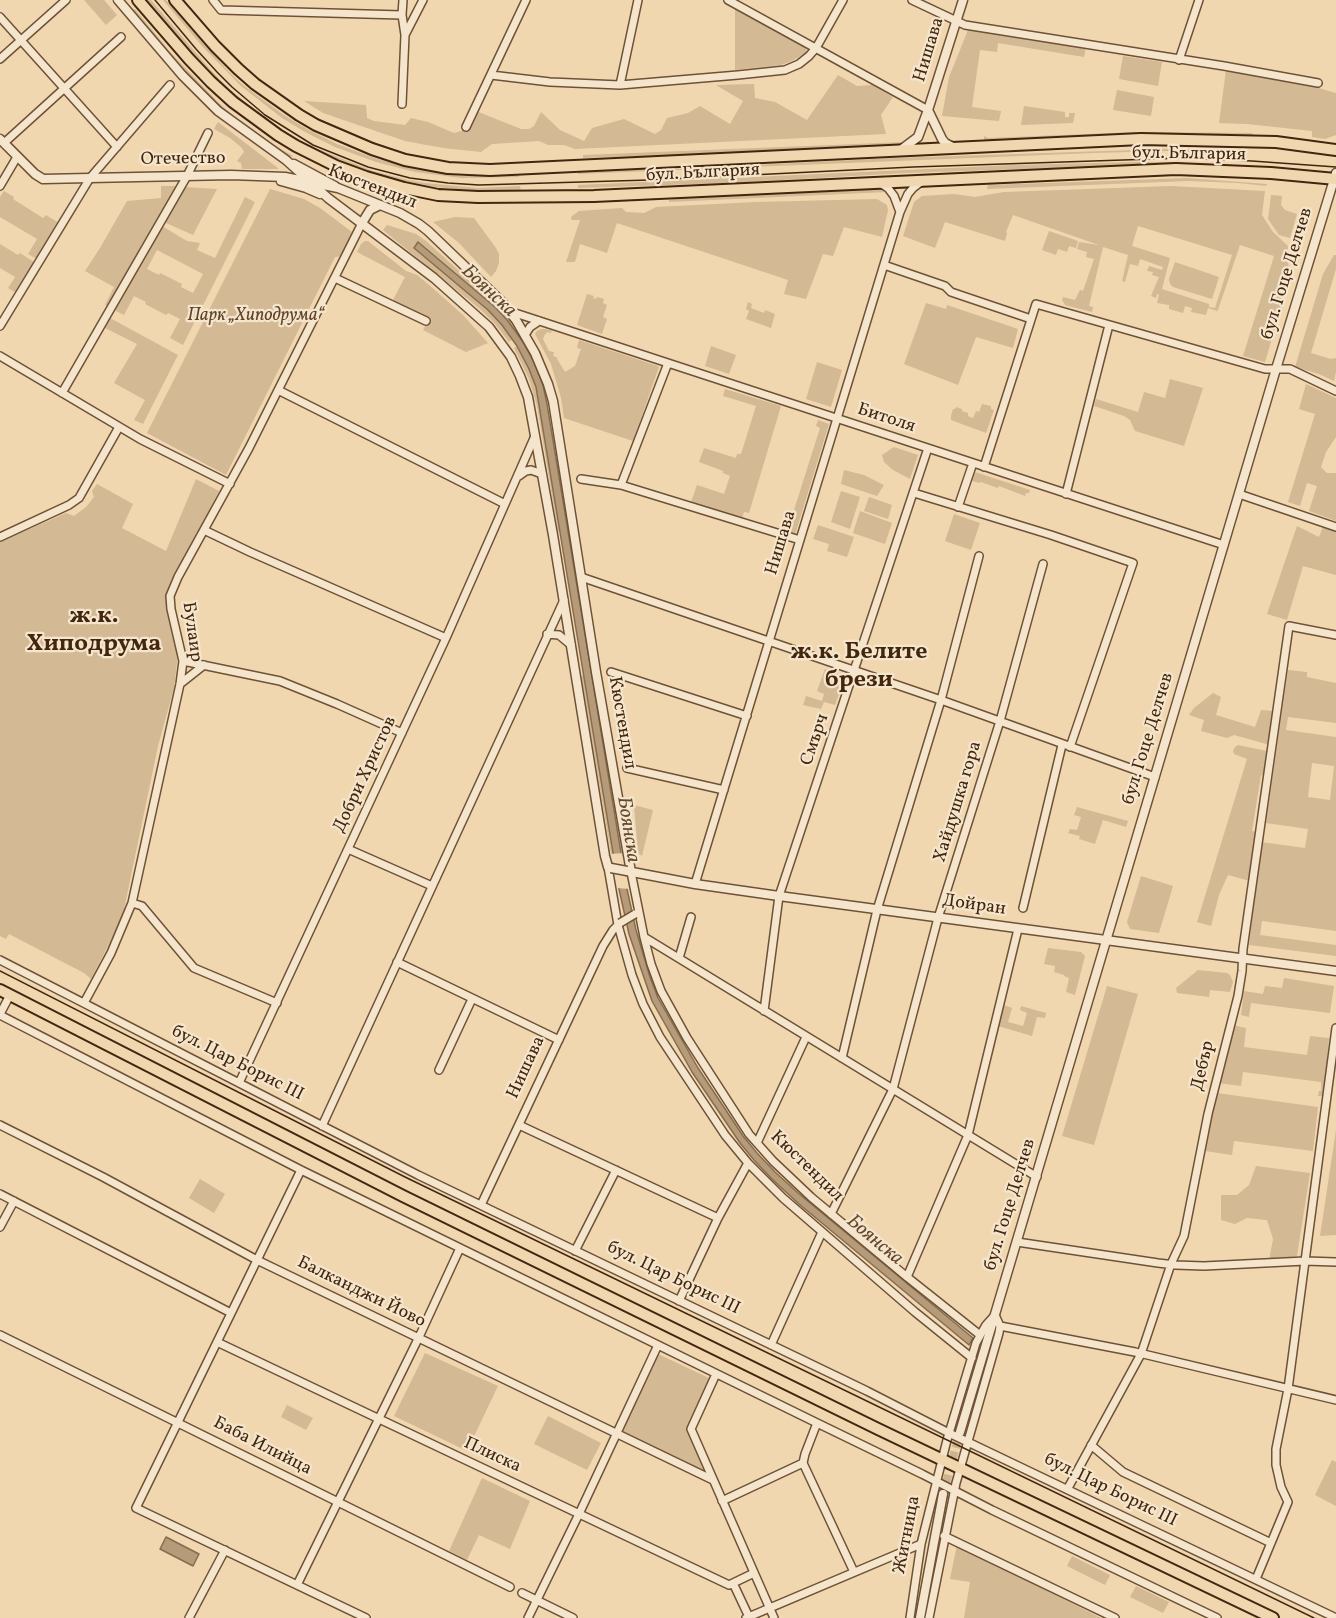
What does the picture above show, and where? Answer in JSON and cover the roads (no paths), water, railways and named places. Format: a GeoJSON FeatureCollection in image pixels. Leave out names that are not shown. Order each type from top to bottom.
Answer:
{"type":"FeatureCollection","features":[{"type":"Feature","properties":{"kind":"main road","name":"бул. България"},"geometry":{"type":"LineString","coordinates":[[138,0],[211,82],[262,125],[296,146],[336,166],[404,188],[438,195],[594,196],[1176,169],[1335,177]]}},
{"type":"Feature","properties":{"kind":"main road","name":"бул. България"},"geometry":{"type":"LineString","coordinates":[[175,0],[238,69],[282,103],[316,125],[372,149],[405,160],[448,168],[490,170],[1141,139],[1276,142],[1336,150]]}},
{"type":"Feature","properties":{"kind":"main road"},"geometry":{"type":"LineString","coordinates":[[5,993],[404,1196],[878,1429],[1273,1618]]}},
{"type":"Feature","properties":{"kind":"street"},"geometry":{"type":"LineString","coordinates":[[0,59],[66,0]]}},
{"type":"Feature","properties":{"kind":"street"},"geometry":{"type":"LineString","coordinates":[[118,0],[200,94],[218,111],[285,160],[328,198]]}},
{"type":"Feature","properties":{"kind":"street"},"geometry":{"type":"LineString","coordinates":[[213,0],[221,10],[402,15]]}},
{"type":"Feature","properties":{"kind":"street"},"geometry":{"type":"LineString","coordinates":[[402,104],[405,35],[402,15],[403,0]]}},
{"type":"Feature","properties":{"kind":"street"},"geometry":{"type":"LineString","coordinates":[[405,35],[423,0]]}},
{"type":"Feature","properties":{"kind":"street"},"geometry":{"type":"LineString","coordinates":[[466,127],[526,0]]}},
{"type":"Feature","properties":{"kind":"street"},"geometry":{"type":"LineString","coordinates":[[620,85],[638,0]]}},
{"type":"Feature","properties":{"kind":"street"},"geometry":{"type":"LineString","coordinates":[[728,0],[928,110]]}},
{"type":"Feature","properties":{"kind":"street"},"geometry":{"type":"LineString","coordinates":[[491,75],[567,83],[620,85],[785,70],[800,64],[816,48],[843,0]]}},
{"type":"Feature","properties":{"kind":"street"},"geometry":{"type":"LineString","coordinates":[[912,0],[956,21],[973,26],[1318,83]]}},
{"type":"Feature","properties":{"kind":"street","name":"Нишава"},"geometry":{"type":"LineString","coordinates":[[901,150],[918,137],[963,0]]}},
{"type":"Feature","properties":{"kind":"street"},"geometry":{"type":"LineString","coordinates":[[1179,60],[1199,0]]}},
{"type":"Feature","properties":{"kind":"street"},"geometry":{"type":"LineString","coordinates":[[0,17],[117,147]]}},
{"type":"Feature","properties":{"kind":"street"},"geometry":{"type":"LineString","coordinates":[[2,141],[121,37]]}},
{"type":"Feature","properties":{"kind":"street"},"geometry":{"type":"LineString","coordinates":[[0,326],[90,178],[170,85]]}},
{"type":"Feature","properties":{"kind":"street","name":"Нишава"},"geometry":{"type":"LineString","coordinates":[[928,110],[942,139],[953,147]]}},
{"type":"Feature","properties":{"kind":"street"},"geometry":{"type":"LineString","coordinates":[[62,393],[188,176],[208,133]]}},
{"type":"Feature","properties":{"kind":"street","name":"Отечество"},"geometry":{"type":"LineString","coordinates":[[2,141],[34,174],[43,179],[226,175],[285,177],[309,182]]}},
{"type":"Feature","properties":{"kind":"street"},"geometry":{"type":"LineString","coordinates":[[0,186],[17,157]]}},
{"type":"Feature","properties":{"kind":"street"},"geometry":{"type":"LineString","coordinates":[[285,160],[338,188]]}},
{"type":"Feature","properties":{"kind":"street","name":"бул. Гоце Делчев"},"geometry":{"type":"LineString","coordinates":[[960,1432],[1335,177]]}},
{"type":"Feature","properties":{"kind":"street","name":"Отечество"},"geometry":{"type":"LineString","coordinates":[[275,178],[328,198]]}},
{"type":"Feature","properties":{"kind":"street","name":"Нишава"},"geometry":{"type":"LineString","coordinates":[[695,884],[900,212],[908,194],[926,179]]}},
{"type":"Feature","properties":{"kind":"street","name":"Кюстендил"},"geometry":{"type":"LineString","coordinates":[[309,182],[338,188],[380,205],[409,218],[429,231],[509,311],[525,335],[542,366],[553,401],[637,913],[656,978],[672,1014],[749,1134],[792,1180],[980,1335]]}},
{"type":"Feature","properties":{"kind":"street"},"geometry":{"type":"LineString","coordinates":[[878,182],[888,188],[894,196],[900,212]]}},
{"type":"Feature","properties":{"kind":"street","name":"Кюстендил"},"geometry":{"type":"LineString","coordinates":[[328,198],[435,278],[470,309],[495,334],[511,357],[524,385],[542,474],[619,924],[637,990],[660,1036],[716,1121],[748,1163],[822,1232],[972,1358]]}},
{"type":"Feature","properties":{"kind":"street"},"geometry":{"type":"LineString","coordinates":[[362,223],[370,210],[380,205]]}},
{"type":"Feature","properties":{"kind":"street","name":"Булаир"},"geometry":{"type":"LineString","coordinates":[[84,1004],[132,903],[180,684],[183,661],[170,596],[178,577],[230,484],[362,223]]}},
{"type":"Feature","properties":{"kind":"street"},"geometry":{"type":"LineString","coordinates":[[884,265],[945,286],[951,292],[1031,319]]}},
{"type":"Feature","properties":{"kind":"street"},"geometry":{"type":"LineString","coordinates":[[335,278],[426,321]]}},
{"type":"Feature","properties":{"kind":"street"},"geometry":{"type":"LineString","coordinates":[[984,467],[1036,303],[1265,369],[1290,369],[1336,391]]}},
{"type":"Feature","properties":{"kind":"street","name":"Битоля"},"geometry":{"type":"LineString","coordinates":[[509,311],[1224,545]]}},
{"type":"Feature","properties":{"kind":"street"},"geometry":{"type":"LineString","coordinates":[[525,335],[530,327],[539,321]]}},
{"type":"Feature","properties":{"kind":"street"},"geometry":{"type":"LineString","coordinates":[[1066,494],[1108,325]]}},
{"type":"Feature","properties":{"kind":"street"},"geometry":{"type":"LineString","coordinates":[[0,356],[119,427],[230,484]]}},
{"type":"Feature","properties":{"kind":"street"},"geometry":{"type":"LineString","coordinates":[[621,485],[668,363]]}},
{"type":"Feature","properties":{"kind":"street"},"geometry":{"type":"LineString","coordinates":[[278,390],[506,504]]}},
{"type":"Feature","properties":{"kind":"street"},"geometry":{"type":"LineString","coordinates":[[0,537],[69,505],[79,498],[119,427]]}},
{"type":"Feature","properties":{"kind":"street","name":"Добри Христов"},"geometry":{"type":"LineString","coordinates":[[239,1083],[446,639],[535,436]]}},
{"type":"Feature","properties":{"kind":"street","name":"Смърч"},"geometry":{"type":"LineString","coordinates":[[764,1011],[779,896],[928,448]]}},
{"type":"Feature","properties":{"kind":"street"},"geometry":{"type":"LineString","coordinates":[[958,507],[973,463]]}},
{"type":"Feature","properties":{"kind":"street"},"geometry":{"type":"LineString","coordinates":[[517,478],[531,470],[542,474]]}},
{"type":"Feature","properties":{"kind":"street"},"geometry":{"type":"LineString","coordinates":[[580,479],[621,485],[800,540]]}},
{"type":"Feature","properties":{"kind":"street"},"geometry":{"type":"LineString","coordinates":[[914,494],[1051,535],[1133,563],[1066,746],[1023,908]]}},
{"type":"Feature","properties":{"kind":"street"},"geometry":{"type":"LineString","coordinates":[[1239,494],[1336,527]]}},
{"type":"Feature","properties":{"kind":"street"},"geometry":{"type":"LineString","coordinates":[[204,530],[446,639]]}},
{"type":"Feature","properties":{"kind":"street"},"geometry":{"type":"LineString","coordinates":[[842,1058],[877,910],[940,700],[979,556]]}},
{"type":"Feature","properties":{"kind":"street","name":"Хайдушка гора"},"geometry":{"type":"LineString","coordinates":[[831,1214],[893,1089],[938,918],[999,721],[1043,564]]}},
{"type":"Feature","properties":{"kind":"street"},"geometry":{"type":"LineString","coordinates":[[581,577],[940,700],[1155,777]]}},
{"type":"Feature","properties":{"kind":"street"},"geometry":{"type":"LineString","coordinates":[[322,1126],[564,600]]}},
{"type":"Feature","properties":{"kind":"street","name":"Дебър"},"geometry":{"type":"LineString","coordinates":[[1068,1488],[1141,1354],[1171,1264],[1184,1236],[1208,1114],[1238,996],[1289,626],[1336,635]]}},
{"type":"Feature","properties":{"kind":"street"},"geometry":{"type":"LineString","coordinates":[[547,634],[559,635],[571,645]]}},
{"type":"Feature","properties":{"kind":"street"},"geometry":{"type":"LineString","coordinates":[[183,661],[280,681],[402,733]]}},
{"type":"Feature","properties":{"kind":"street"},"geometry":{"type":"LineString","coordinates":[[180,684],[204,665]]}},
{"type":"Feature","properties":{"kind":"street"},"geometry":{"type":"LineString","coordinates":[[611,672],[747,716]]}},
{"type":"Feature","properties":{"kind":"street"},"geometry":{"type":"LineString","coordinates":[[627,768],[724,790]]}},
{"type":"Feature","properties":{"kind":"street"},"geometry":{"type":"LineString","coordinates":[[348,849],[432,886]]}},
{"type":"Feature","properties":{"kind":"street","name":"Дойран"},"geometry":{"type":"LineString","coordinates":[[609,868],[695,884],[877,910],[1336,971]]}},
{"type":"Feature","properties":{"kind":"street"},"geometry":{"type":"LineString","coordinates":[[132,903],[142,906],[194,968],[276,1004]]}},
{"type":"Feature","properties":{"kind":"street","name":"Нишава"},"geometry":{"type":"LineString","coordinates":[[481,1205],[603,946],[619,924],[637,913]]}},
{"type":"Feature","properties":{"kind":"street"},"geometry":{"type":"LineString","coordinates":[[679,958],[691,917]]}},
{"type":"Feature","properties":{"kind":"street"},"geometry":{"type":"LineString","coordinates":[[907,1277],[968,1135],[1018,929]]}},
{"type":"Feature","properties":{"kind":"street"},"geometry":{"type":"LineString","coordinates":[[644,937],[1036,1177]]}},
{"type":"Feature","properties":{"kind":"street"},"geometry":{"type":"LineString","coordinates":[[603,946],[615,941],[624,945]]}},
{"type":"Feature","properties":{"kind":"street","name":"бул. Цар Борис III"},"geometry":{"type":"LineString","coordinates":[[0,960],[481,1205],[1336,1618]]}},
{"type":"Feature","properties":{"kind":"street"},"geometry":{"type":"LineString","coordinates":[[397,962],[559,1040]]}},
{"type":"Feature","properties":{"kind":"street"},"geometry":{"type":"LineString","coordinates":[[5,993],[0,1014],[301,1170],[1215,1618]]}},
{"type":"Feature","properties":{"kind":"street"},"geometry":{"type":"LineString","coordinates":[[439,1070],[472,999]]}},
{"type":"Feature","properties":{"kind":"street"},"geometry":{"type":"LineString","coordinates":[[1256,1579],[1288,1502],[1281,1487],[1276,1465],[1276,1449],[1288,1389],[1336,1028]]}},
{"type":"Feature","properties":{"kind":"street"},"geometry":{"type":"LineString","coordinates":[[757,1143],[806,1037]]}},
{"type":"Feature","properties":{"kind":"street","name":"Балканджи Йово"},"geometry":{"type":"LineString","coordinates":[[0,1125],[103,1177],[257,1260],[713,1480]]}},
{"type":"Feature","properties":{"kind":"street"},"geometry":{"type":"LineString","coordinates":[[519,1125],[718,1218]]}},
{"type":"Feature","properties":{"kind":"street"},"geometry":{"type":"LineString","coordinates":[[679,1301],[718,1218],[748,1163]]}},
{"type":"Feature","properties":{"kind":"street"},"geometry":{"type":"LineString","coordinates":[[301,1170],[136,1508],[366,1618]]}},
{"type":"Feature","properties":{"kind":"street"},"geometry":{"type":"LineString","coordinates":[[575,1251],[616,1170]]}},
{"type":"Feature","properties":{"kind":"street"},"geometry":{"type":"LineString","coordinates":[[0,1194],[231,1313]]}},
{"type":"Feature","properties":{"kind":"street"},"geometry":{"type":"LineString","coordinates":[[0,1227],[14,1201]]}},
{"type":"Feature","properties":{"kind":"street"},"geometry":{"type":"LineString","coordinates":[[771,1345],[822,1232]]}},
{"type":"Feature","properties":{"kind":"street"},"geometry":{"type":"LineString","coordinates":[[1017,1242],[1171,1264],[1204,1266],[1305,1261],[1336,1263]]}},
{"type":"Feature","properties":{"kind":"street"},"geometry":{"type":"LineString","coordinates":[[297,1585],[460,1248]]}},
{"type":"Feature","properties":{"kind":"street"},"geometry":{"type":"LineString","coordinates":[[960,1468],[999,1333],[995,1316]]}},
{"type":"Feature","properties":{"kind":"street","name":"бул. Гоце Делчев"},"geometry":{"type":"LineString","coordinates":[[942,1459],[980,1335],[995,1316]]}},
{"type":"Feature","properties":{"kind":"street"},"geometry":{"type":"LineString","coordinates":[[999,1326],[1141,1354],[1336,1400]]}},
{"type":"Feature","properties":{"kind":"street","name":"Баба Илийца"},"geometry":{"type":"LineString","coordinates":[[0,1335],[510,1587]]}},
{"type":"Feature","properties":{"kind":"street","name":"Плиска"},"geometry":{"type":"LineString","coordinates":[[217,1342],[729,1585],[734,1583]]}},
{"type":"Feature","properties":{"kind":"street"},"geometry":{"type":"LineString","coordinates":[[528,1618],[657,1345]]}},
{"type":"Feature","properties":{"kind":"street"},"geometry":{"type":"LineString","coordinates":[[716,1374],[691,1429],[774,1618]]}},
{"type":"Feature","properties":{"kind":"street"},"geometry":{"type":"LineString","coordinates":[[817,1424],[803,1463],[854,1572]]}},
{"type":"Feature","properties":{"kind":"street"},"geometry":{"type":"LineString","coordinates":[[1091,1446],[1123,1472],[1271,1542]]}},
{"type":"Feature","properties":{"kind":"street","name":"Житница"},"geometry":{"type":"LineString","coordinates":[[910,1618],[921,1544],[942,1459]]}},
{"type":"Feature","properties":{"kind":"street"},"geometry":{"type":"LineString","coordinates":[[722,1501],[803,1463]]}},
{"type":"Feature","properties":{"kind":"street","name":"Житница"},"geometry":{"type":"LineString","coordinates":[[929,1618],[944,1536],[960,1468]]}},
{"type":"Feature","properties":{"kind":"street","name":"Житница"},"geometry":{"type":"LineString","coordinates":[[920,1618],[943,1494]]}},
{"type":"Feature","properties":{"kind":"street"},"geometry":{"type":"LineString","coordinates":[[944,1536],[1115,1618]]}},
{"type":"Feature","properties":{"kind":"street"},"geometry":{"type":"LineString","coordinates":[[754,1574],[734,1583],[748,1617],[921,1544]]}},
{"type":"Feature","properties":{"kind":"street"},"geometry":{"type":"LineString","coordinates":[[189,1618],[225,1550]]}},
{"type":"Feature","properties":{"kind":"street"},"geometry":{"type":"LineString","coordinates":[[522,1593],[573,1618]]}},
{"type":"Feature","properties":{"kind":"tunnel"},"geometry":{"type":"LineString","coordinates":[[943,1494],[960,1432]]}},
{"type":"Feature","properties":{"kind":"tram line"},"geometry":{"type":"LineString","coordinates":[[155,0],[217,72],[265,115],[313,145],[368,167],[410,178],[479,185],[1183,158],[1336,167]]}},
{"type":"Feature","properties":{"kind":"tram line"},"geometry":{"type":"LineString","coordinates":[[0,971],[405,1177],[1314,1618]]}},
{"type":"Feature","properties":{"kind":"district","name":"ж.к. Хиподрума"},"geometry":{"type":"Point","coordinates":[94,632]}},
{"type":"Feature","properties":{"kind":"district","name":"ж.к. Белите брези"},"geometry":{"type":"Point","coordinates":[859,668]}},
{"type":"Feature","properties":{"kind":"water label","name":"Боянска"},"geometry":{"type":"Point","coordinates":[488,292]}},
{"type":"Feature","properties":{"kind":"water label","name":"Боянска"},"geometry":{"type":"Point","coordinates":[627,830]}},
{"type":"Feature","properties":{"kind":"water label","name":"Боянска"},"geometry":{"type":"Point","coordinates":[874,1241]}},
{"type":"Feature","properties":{"kind":"park label","name":"Парк „Хиподрума“"},"geometry":{"type":"Point","coordinates":[256,317]}}]}
